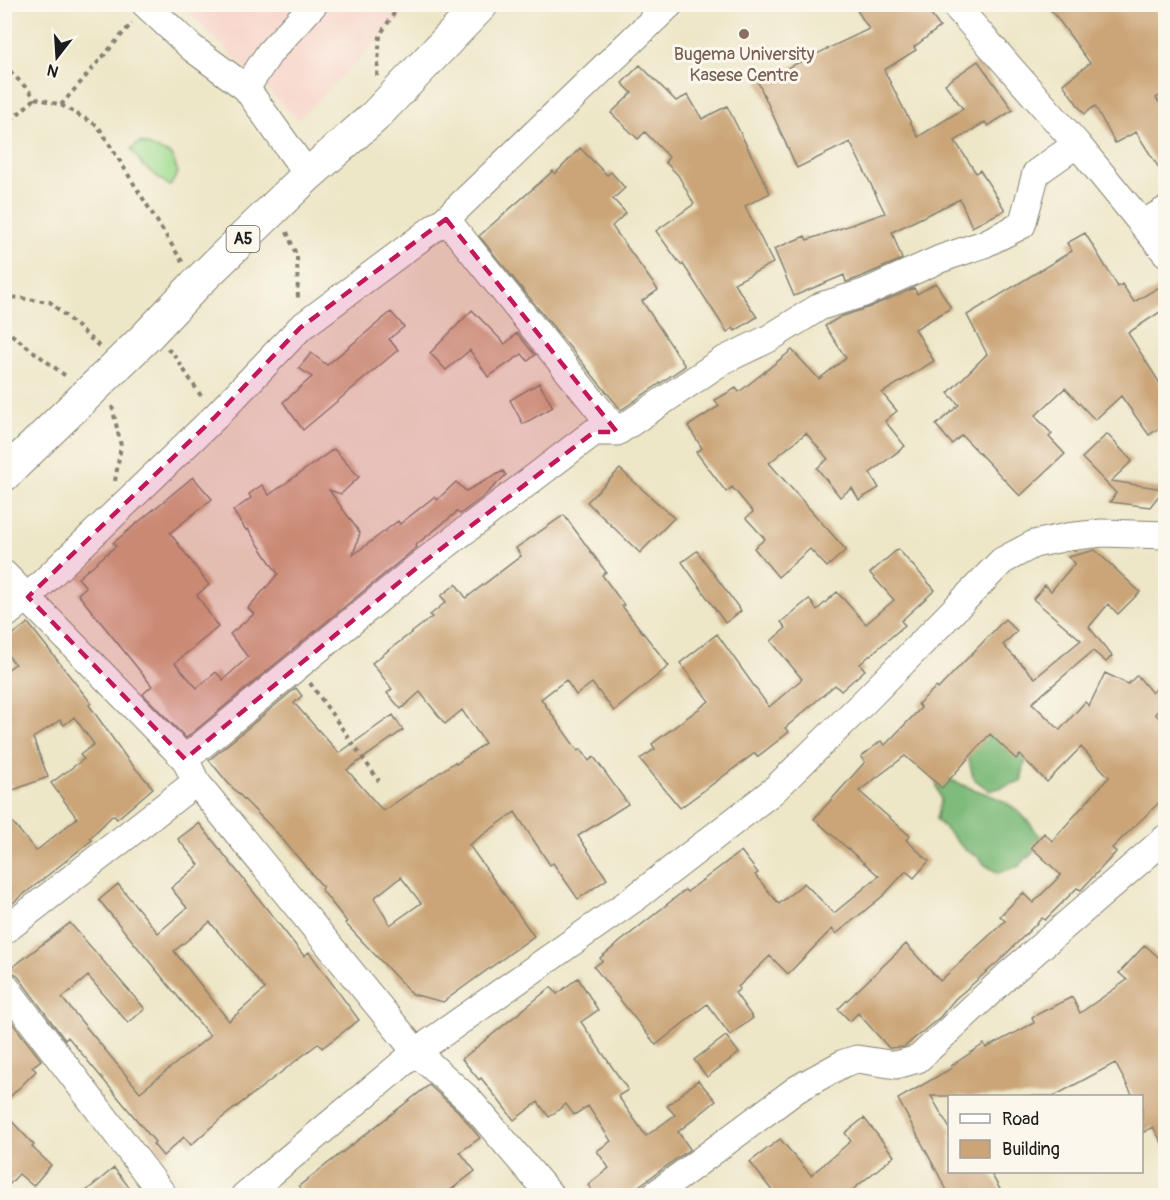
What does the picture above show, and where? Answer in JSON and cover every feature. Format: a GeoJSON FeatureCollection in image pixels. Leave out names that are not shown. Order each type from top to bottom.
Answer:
{"type":"FeatureCollection","features":[{"type":"Feature","properties":{"kind":"highway","name":"A5"},"geometry":{"type":"LineString","coordinates":[[4,475],[308,175],[374,117],[476,7]]}},
{"type":"Feature","properties":{"kind":"street"},"geometry":{"type":"LineString","coordinates":[[246,88],[270,52],[314,4]]}},
{"type":"Feature","properties":{"kind":"street"},"geometry":{"type":"LineString","coordinates":[[4,616],[28,597],[215,417],[300,328],[446,219],[555,118],[670,4]]}},
{"type":"Feature","properties":{"kind":"street"},"geometry":{"type":"LineString","coordinates":[[954,4],[1077,144],[1155,217],[1166,253]]}},
{"type":"Feature","properties":{"kind":"street"},"geometry":{"type":"LineString","coordinates":[[146,5],[192,48],[246,88],[308,175]]}},
{"type":"Feature","properties":{"kind":"street"},"geometry":{"type":"LineString","coordinates":[[4,931],[190,771],[298,666],[426,561],[594,432],[617,432],[722,361],[768,339],[821,306],[864,293],[940,259],[984,244],[1022,225],[1036,173],[1077,144]]}},
{"type":"Feature","properties":{"kind":"street"},"geometry":{"type":"LineString","coordinates":[[446,219],[617,432]]}},
{"type":"Feature","properties":{"kind":"street"},"geometry":{"type":"LineString","coordinates":[[244,1196],[416,1052],[635,898],[773,791],[1002,561],[1034,544],[1067,537],[1102,533],[1165,536]]}},
{"type":"Feature","properties":{"kind":"street"},"geometry":{"type":"LineString","coordinates":[[4,574],[190,771],[416,1052],[469,1100],[551,1196]]}},
{"type":"Feature","properties":{"kind":"street"},"geometry":{"type":"LineString","coordinates":[[653,1196],[797,1089],[844,1063],[857,1059],[896,1065],[918,1059],[1008,975],[1166,838]]}},
{"type":"Feature","properties":{"kind":"street"},"geometry":{"type":"LineString","coordinates":[[4,985],[164,1196]]}},
{"type":"Feature","properties":{"kind":"path"},"geometry":{"type":"LineString","coordinates":[[374,117],[380,35],[400,4]]}},
{"type":"Feature","properties":{"kind":"path"},"geometry":{"type":"LineString","coordinates":[[61,105],[146,5]]}},
{"type":"Feature","properties":{"kind":"path"},"geometry":{"type":"LineString","coordinates":[[4,65],[36,98],[61,105],[98,126],[196,284]]}},
{"type":"Feature","properties":{"kind":"path"},"geometry":{"type":"LineString","coordinates":[[4,126],[36,98]]}},
{"type":"Feature","properties":{"kind":"path"},"geometry":{"type":"LineString","coordinates":[[268,216],[290,234],[297,257],[300,328]]}},
{"type":"Feature","properties":{"kind":"path"},"geometry":{"type":"LineString","coordinates":[[4,296],[50,302],[104,377],[121,446],[105,522]]}},
{"type":"Feature","properties":{"kind":"path"},"geometry":{"type":"LineString","coordinates":[[4,329],[104,377]]}},
{"type":"Feature","properties":{"kind":"path"},"geometry":{"type":"LineString","coordinates":[[146,337],[173,353],[215,417]]}},
{"type":"Feature","properties":{"kind":"path"},"geometry":{"type":"LineString","coordinates":[[298,666],[379,781]]}},
{"type":"Feature","properties":{"kind":"highlighted area"},"geometry":{"type":"Polygon","coordinates":[[[446,219],[617,432],[594,432],[425,561],[185,759],[28,597],[215,417],[300,328],[446,219]]]}},
{"type":"Feature","properties":{"kind":"shaded area"},"geometry":{"type":"Polygon","coordinates":[[[181,5],[414,5],[298,120],[181,5]]]}},
{"type":"Feature","properties":{"kind":"green space"},"geometry":{"type":"Polygon","coordinates":[[[140,142],[172,155],[178,173],[170,186],[143,166],[131,149],[140,142]]]}},
{"type":"Feature","properties":{"kind":"green space"},"geometry":{"type":"Polygon","coordinates":[[[982,728],[1027,753],[1021,781],[990,791],[973,778],[967,750],[982,728]]]}},
{"type":"Feature","properties":{"kind":"green space"},"geometry":{"type":"Polygon","coordinates":[[[943,776],[1002,800],[1022,815],[1044,841],[1019,866],[998,873],[985,865],[979,857],[965,850],[936,819],[941,801],[936,783],[943,776]]]}},
{"type":"Feature","properties":{"kind":"building"},"geometry":{"type":"Polygon","coordinates":[[[853,4],[923,4],[940,27],[914,47],[916,50],[884,70],[918,137],[963,109],[945,84],[978,61],[1013,110],[988,126],[985,122],[955,141],[976,173],[980,170],[1005,210],[972,227],[960,199],[892,232],[902,259],[858,278],[846,282],[844,275],[794,296],[774,249],[805,236],[807,240],[885,213],[850,142],[797,168],[758,82],[869,29],[853,4]]]}},
{"type":"Feature","properties":{"kind":"building"},"geometry":{"type":"Polygon","coordinates":[[[1047,4],[1166,4],[1166,92],[1156,98],[1166,112],[1166,179],[1136,132],[1115,143],[1095,106],[1084,114],[1063,84],[1090,63],[1047,4]]]}},
{"type":"Feature","properties":{"kind":"building"},"geometry":{"type":"Polygon","coordinates":[[[640,65],[676,101],[688,95],[702,119],[727,106],[770,193],[745,206],[773,263],[734,283],[757,317],[735,331],[733,328],[727,332],[683,264],[681,265],[656,231],[694,204],[678,175],[665,162],[669,157],[645,132],[638,139],[611,113],[632,93],[622,83],[640,65]]]}},
{"type":"Feature","properties":{"kind":"building"},"geometry":{"type":"Polygon","coordinates":[[[580,148],[607,175],[611,172],[625,188],[613,199],[626,213],[612,226],[658,290],[642,301],[685,366],[621,410],[479,236],[553,171],[555,174],[580,148]]]}},
{"type":"Feature","properties":{"kind":"building"},"geometry":{"type":"Polygon","coordinates":[[[1085,233],[1118,287],[1122,284],[1134,302],[1166,283],[1166,308],[1128,333],[1166,393],[1166,423],[1149,435],[1121,396],[1095,420],[1065,388],[1035,416],[1052,434],[1049,437],[1065,454],[1020,496],[962,435],[952,444],[936,425],[959,405],[948,393],[987,354],[967,315],[1072,251],[1067,243],[1085,233]]]}},
{"type":"Feature","properties":{"kind":"building"},"geometry":{"type":"Polygon","coordinates":[[[936,283],[951,308],[915,329],[934,361],[882,393],[897,411],[885,421],[905,446],[870,473],[879,488],[859,500],[852,488],[840,497],[817,468],[828,459],[806,433],[769,463],[846,550],[827,567],[810,549],[778,577],[754,548],[765,539],[746,518],[753,512],[732,487],[726,492],[696,452],[702,448],[688,426],[719,406],[715,400],[736,388],[739,392],[792,350],[819,379],[846,358],[825,326],[840,317],[914,288],[917,294],[936,283]]]}},
{"type":"Feature","properties":{"kind":"building"},"geometry":{"type":"Polygon","coordinates":[[[472,310],[505,344],[517,333],[535,355],[528,361],[522,354],[488,377],[470,350],[446,370],[430,353],[472,310]]]}},
{"type":"Feature","properties":{"kind":"building"},"geometry":{"type":"Polygon","coordinates":[[[391,312],[404,327],[389,339],[398,350],[303,430],[283,402],[312,377],[299,368],[311,353],[327,365],[391,312]]]}},
{"type":"Feature","properties":{"kind":"building"},"geometry":{"type":"Polygon","coordinates":[[[539,383],[553,407],[523,424],[510,400],[539,383]]]}},
{"type":"Feature","properties":{"kind":"building"},"geometry":{"type":"Polygon","coordinates":[[[1107,434],[1132,461],[1111,481],[1164,489],[1150,507],[1110,502],[1116,493],[1082,458],[1107,434]]]}},
{"type":"Feature","properties":{"kind":"building"},"geometry":{"type":"Polygon","coordinates":[[[334,449],[359,477],[341,494],[329,490],[360,533],[353,555],[398,521],[400,524],[434,497],[437,500],[456,482],[466,491],[503,471],[506,475],[484,496],[460,514],[457,512],[416,545],[417,547],[186,738],[143,694],[152,686],[78,594],[86,587],[78,578],[116,546],[113,543],[193,477],[212,499],[170,533],[209,585],[197,595],[218,627],[175,663],[197,688],[216,672],[223,680],[248,657],[230,634],[254,614],[248,608],[278,574],[233,511],[251,498],[249,494],[262,485],[269,495],[334,449]]]}},
{"type":"Feature","properties":{"kind":"building"},"geometry":{"type":"Polygon","coordinates":[[[620,469],[674,518],[640,553],[587,502],[620,469]]]}},
{"type":"Feature","properties":{"kind":"building"},"geometry":{"type":"Polygon","coordinates":[[[564,515],[606,572],[602,575],[624,605],[622,606],[669,666],[614,711],[592,683],[576,695],[566,680],[541,699],[578,751],[581,749],[589,761],[594,757],[628,804],[578,836],[607,879],[578,899],[553,863],[550,865],[515,812],[469,845],[534,936],[443,1002],[412,994],[345,923],[347,922],[321,889],[323,887],[277,833],[209,760],[296,688],[302,696],[294,703],[339,753],[393,715],[403,730],[347,770],[383,811],[455,762],[456,764],[485,743],[462,710],[445,724],[420,692],[401,709],[387,693],[392,689],[372,663],[432,617],[430,615],[446,602],[441,596],[456,584],[466,598],[521,556],[516,548],[564,515]],[[401,877],[374,898],[390,925],[421,903],[401,877]]]}},
{"type":"Feature","properties":{"kind":"building"},"geometry":{"type":"Polygon","coordinates":[[[898,549],[935,590],[901,621],[905,625],[860,664],[865,670],[841,691],[835,685],[785,728],[789,732],[757,757],[755,753],[680,808],[640,759],[655,749],[652,744],[709,701],[680,663],[717,634],[769,707],[802,679],[771,641],[786,628],[781,622],[809,599],[817,610],[837,592],[866,624],[894,600],[870,573],[898,549]]]}},
{"type":"Feature","properties":{"kind":"building"},"geometry":{"type":"Polygon","coordinates":[[[1095,550],[1140,592],[1118,614],[1108,604],[1089,627],[1112,656],[1106,662],[1093,651],[1032,703],[1060,730],[1085,702],[1089,706],[1105,673],[1128,684],[1137,675],[1152,693],[1166,679],[1166,703],[1155,714],[1166,724],[1166,796],[1112,848],[1116,852],[1081,890],[1077,888],[1045,920],[1042,918],[998,962],[955,999],[940,1017],[904,1047],[889,1048],[858,1013],[850,1021],[838,1009],[906,944],[940,981],[1005,921],[1000,916],[1023,893],[1033,903],[1061,875],[1031,847],[1044,833],[1052,841],[1109,777],[1081,747],[1047,782],[1020,755],[1016,759],[990,734],[942,788],[905,756],[859,791],[910,836],[906,840],[929,861],[914,878],[906,871],[884,895],[836,934],[832,929],[788,974],[770,956],[738,987],[740,989],[735,993],[753,1018],[730,1035],[707,1004],[656,1045],[594,967],[602,961],[600,958],[685,890],[687,892],[741,851],[758,873],[755,875],[779,904],[804,883],[834,913],[879,876],[814,819],[865,762],[861,757],[881,741],[885,745],[921,708],[918,704],[936,687],[938,689],[1005,619],[1017,631],[1003,645],[1035,678],[1081,640],[1033,599],[1045,585],[1051,591],[1075,563],[1068,557],[1095,550]]]}},
{"type":"Feature","properties":{"kind":"building"},"geometry":{"type":"Polygon","coordinates":[[[697,551],[741,611],[725,623],[682,562],[697,551]]]}},
{"type":"Feature","properties":{"kind":"building"},"geometry":{"type":"Polygon","coordinates":[[[28,623],[91,703],[89,705],[128,760],[153,788],[117,819],[113,815],[90,838],[92,840],[4,910],[4,812],[36,851],[77,818],[51,783],[84,759],[80,755],[94,744],[74,717],[64,725],[60,720],[33,738],[48,777],[13,790],[4,776],[4,672],[15,664],[4,651],[4,641],[28,623]]]}},
{"type":"Feature","properties":{"kind":"building"},"geometry":{"type":"Polygon","coordinates":[[[199,823],[304,956],[309,952],[359,1020],[322,1048],[319,1043],[218,1121],[191,1145],[184,1137],[163,1156],[153,1144],[155,1142],[68,1037],[65,1040],[17,975],[9,970],[70,923],[145,1009],[128,1023],[88,976],[62,998],[140,1092],[210,1036],[99,900],[118,884],[158,933],[187,908],[171,888],[199,865],[178,839],[199,823]],[[210,922],[174,951],[229,1021],[265,989],[210,922]]]}},
{"type":"Feature","properties":{"kind":"building"},"geometry":{"type":"Polygon","coordinates":[[[1145,945],[1166,964],[1166,1150],[1153,1127],[1143,1132],[1143,1095],[1132,1095],[1115,1063],[1056,1095],[931,1096],[948,1126],[948,1173],[991,1173],[1004,1196],[950,1196],[898,1099],[952,1068],[951,1066],[984,1044],[986,1048],[1034,1023],[1032,1017],[1072,997],[1080,1013],[1127,980],[1119,973],[1145,945]]]}},
{"type":"Feature","properties":{"kind":"building"},"geometry":{"type":"Polygon","coordinates":[[[578,978],[598,1010],[581,1022],[628,1090],[618,1096],[646,1136],[675,1115],[667,1106],[698,1080],[716,1101],[678,1132],[690,1149],[625,1196],[596,1196],[588,1185],[609,1168],[597,1151],[611,1141],[588,1106],[574,1115],[566,1104],[549,1117],[538,1102],[514,1120],[481,1078],[479,1080],[462,1059],[551,987],[557,994],[578,978]]]}},
{"type":"Feature","properties":{"kind":"building"},"geometry":{"type":"Polygon","coordinates":[[[4,1012],[41,1060],[32,1067],[36,1071],[4,1103],[4,1012]]]}},
{"type":"Feature","properties":{"kind":"building"},"geometry":{"type":"Polygon","coordinates":[[[726,1036],[739,1053],[707,1077],[694,1060],[726,1036]]]}},
{"type":"Feature","properties":{"kind":"building"},"geometry":{"type":"Polygon","coordinates":[[[429,1085],[458,1111],[480,1138],[460,1152],[475,1171],[443,1196],[307,1196],[299,1186],[429,1085]]]}},
{"type":"Feature","properties":{"kind":"building"},"geometry":{"type":"Polygon","coordinates":[[[4,1113],[34,1145],[32,1147],[51,1165],[33,1186],[19,1174],[4,1190],[4,1113]]]}},
{"type":"Feature","properties":{"kind":"building"},"geometry":{"type":"Polygon","coordinates":[[[864,1118],[894,1156],[845,1196],[776,1196],[750,1162],[780,1139],[811,1175],[851,1141],[845,1133],[864,1118]]]}},
{"type":"Feature","properties":{"kind":"building"},"geometry":{"type":"Polygon","coordinates":[[[114,1168],[136,1196],[80,1196],[114,1168]]]}},
{"type":"Feature","properties":{"kind":"place","name":"Bugema University Kasese Centre"},"geometry":{"type":"Point","coordinates":[744,34]}}]}
